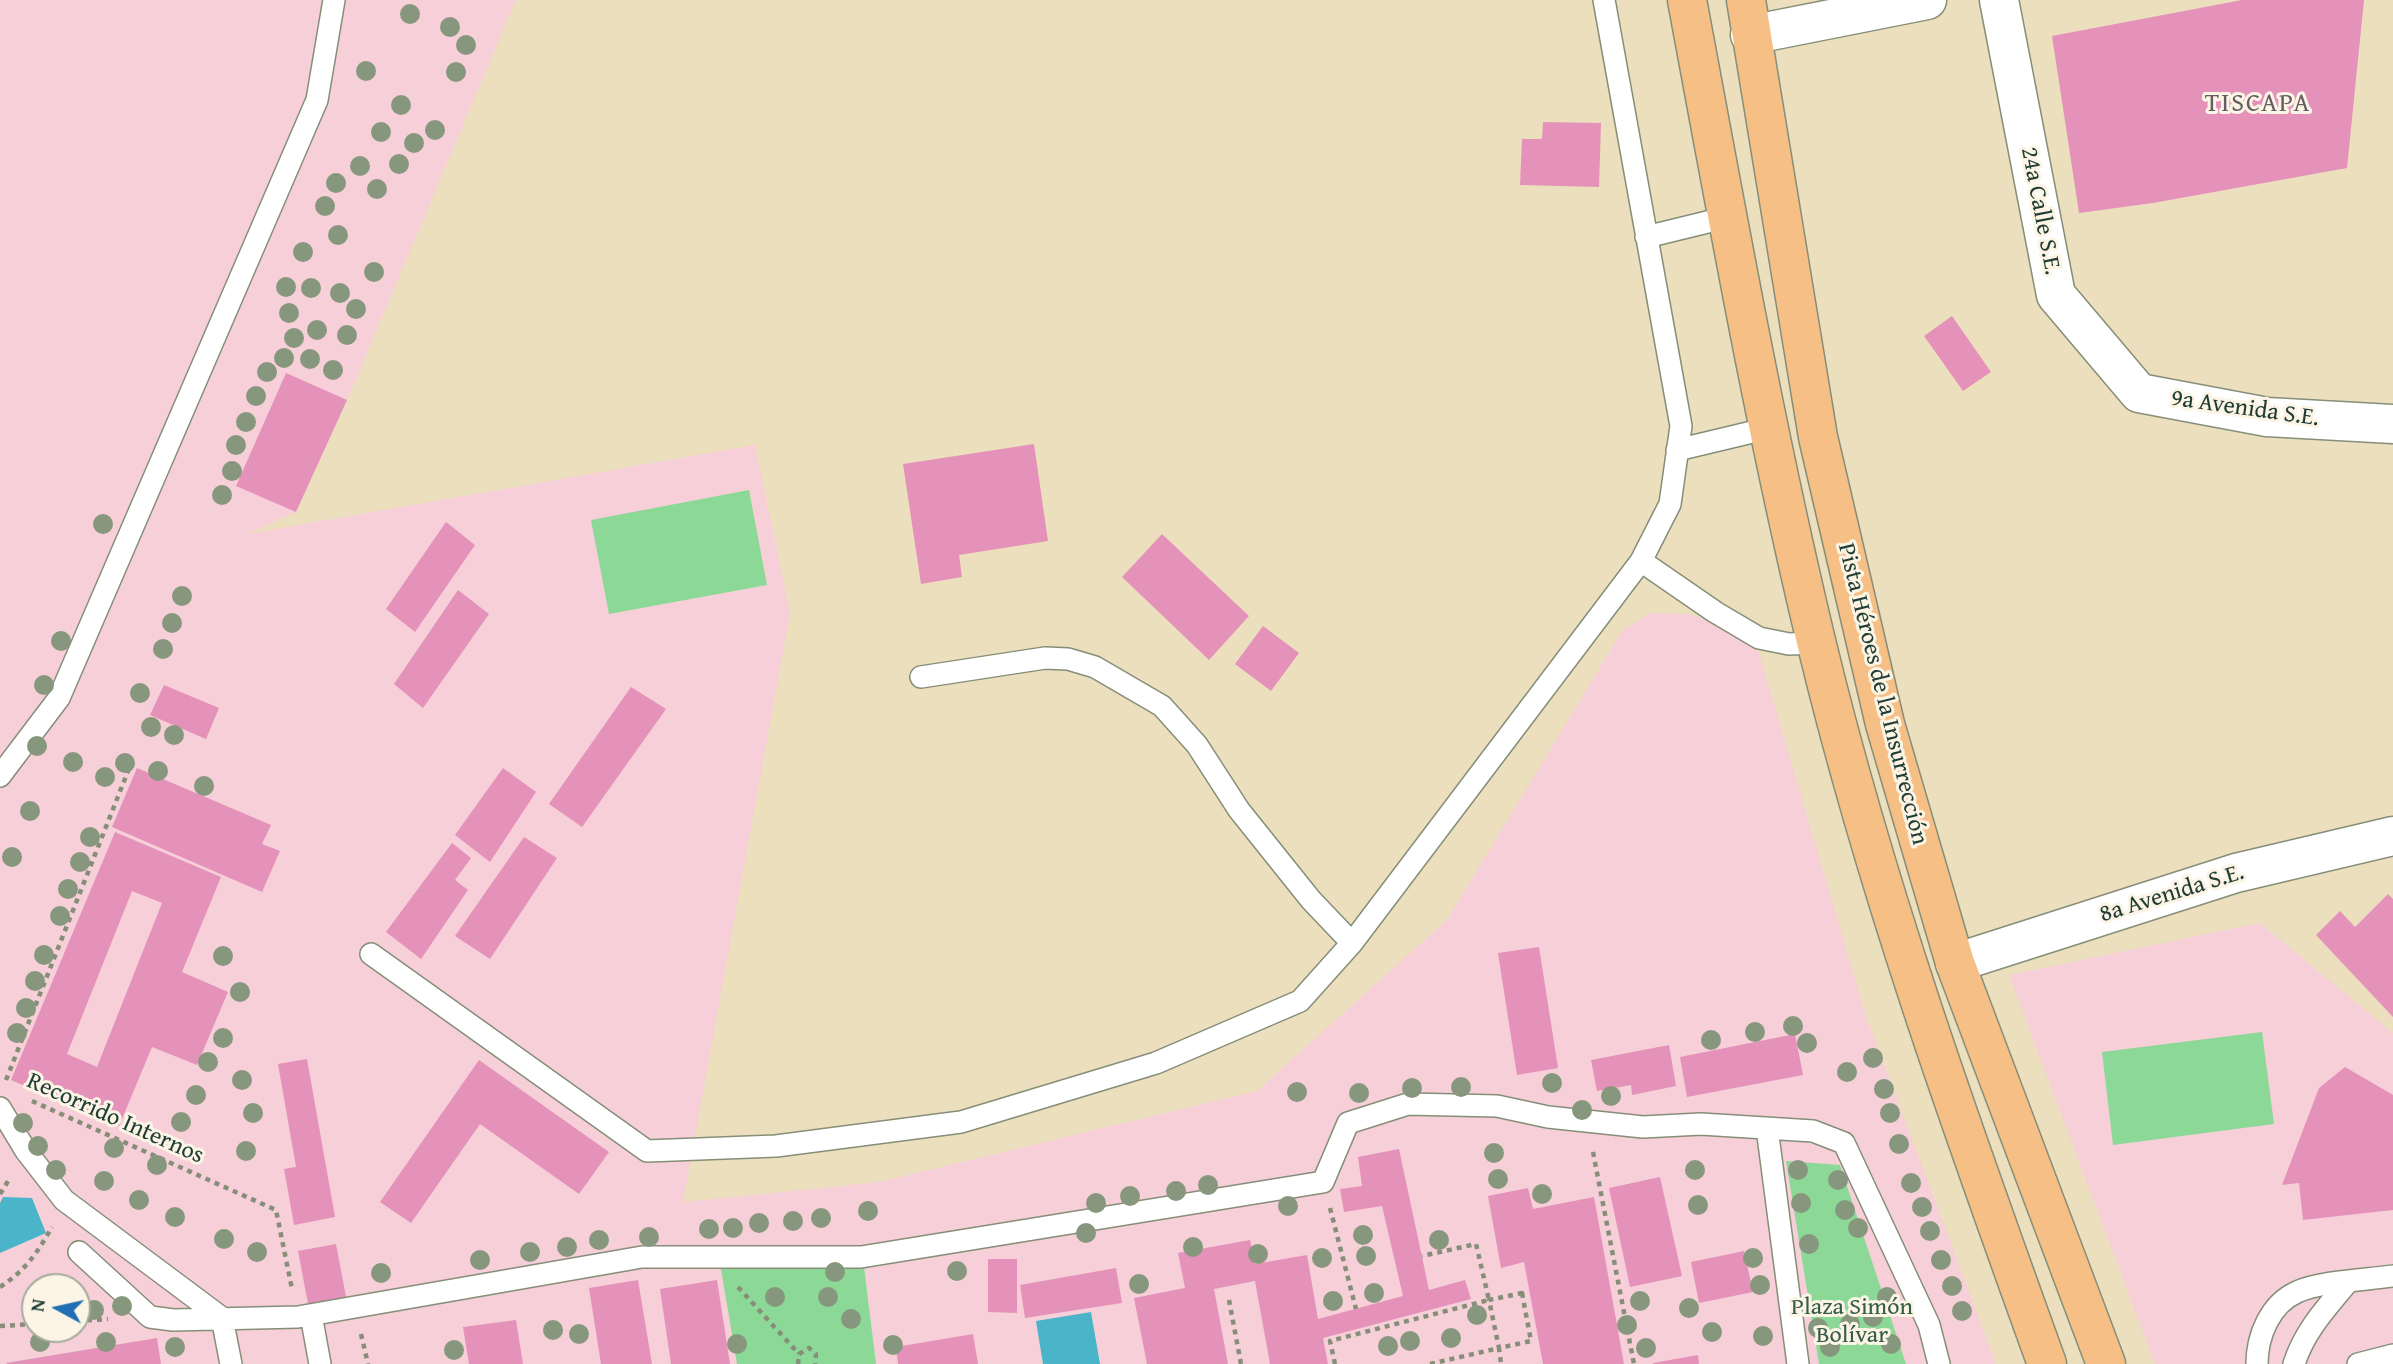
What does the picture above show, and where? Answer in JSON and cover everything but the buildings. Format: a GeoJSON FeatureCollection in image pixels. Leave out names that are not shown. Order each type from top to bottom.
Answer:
{"type":"FeatureCollection","features":[{"type":"Feature","properties":{"kind":"main road","name":"Pista Héroes de la Insurrección"},"geometry":{"type":"LineString","coordinates":[[1687,0],[1769,428],[1816,643],[1911,974],[1950,1095],[2048,1364]]}},
{"type":"Feature","properties":{"kind":"main road","name":"Pista Héroes de la Insurrección"},"geometry":{"type":"LineString","coordinates":[[1748,18],[1818,437],[1885,724],[1955,962],[2106,1364]]}},
{"type":"Feature","properties":{"kind":"street"},"geometry":{"type":"LineString","coordinates":[[1748,18],[1927,0]]}},
{"type":"Feature","properties":{"kind":"street","name":"24a Calle S.E."},"geometry":{"type":"LineString","coordinates":[[1999,0],[2056,295],[2139,393]]}},
{"type":"Feature","properties":{"kind":"street","name":"9a Avenida S.E."},"geometry":{"type":"LineString","coordinates":[[2139,393],[2267,417],[2393,424]]}},
{"type":"Feature","properties":{"kind":"street","name":"8a Avenida S.E."},"geometry":{"type":"LineString","coordinates":[[1955,962],[2236,873],[2393,836]]}},
{"type":"Feature","properties":{"kind":"lane"},"geometry":{"type":"LineString","coordinates":[[0,776],[59,698],[312,112],[317,100],[334,0]]}},
{"type":"Feature","properties":{"kind":"lane"},"geometry":{"type":"LineString","coordinates":[[370,954],[648,1151],[776,1146],[961,1122],[1156,1063],[1300,1001],[1352,943],[1641,561],[1670,504],[1681,426],[1604,0]]}},
{"type":"Feature","properties":{"kind":"lane"},"geometry":{"type":"LineString","coordinates":[[1646,237],[1728,217]]}},
{"type":"Feature","properties":{"kind":"lane"},"geometry":{"type":"LineString","coordinates":[[1677,450],[1769,428]]}},
{"type":"Feature","properties":{"kind":"lane"},"geometry":{"type":"LineString","coordinates":[[1641,561],[1715,612],[1759,638],[1789,644],[1816,643]]}},
{"type":"Feature","properties":{"kind":"lane"},"geometry":{"type":"LineString","coordinates":[[921,677],[1045,658],[1068,659],[1095,667],[1162,706],[1198,745],[1239,810],[1295,880],[1352,943]]}},
{"type":"Feature","properties":{"kind":"lane"},"geometry":{"type":"LineString","coordinates":[[2,1098],[26,1151],[67,1202],[222,1318],[231,1364]]}},
{"type":"Feature","properties":{"kind":"lane"},"geometry":{"type":"LineString","coordinates":[[79,1252],[150,1317],[173,1320],[304,1316],[642,1257],[860,1257],[1322,1182],[1348,1123],[1408,1104],[1497,1106],[1548,1117],[1643,1128],[1700,1125],[1813,1131],[1844,1143],[1929,1325],[1939,1364]]}},
{"type":"Feature","properties":{"kind":"lane"},"geometry":{"type":"LineString","coordinates":[[1767,1128],[1798,1364]]}},
{"type":"Feature","properties":{"kind":"lane"},"geometry":{"type":"LineString","coordinates":[[2257,1364],[2257,1350],[2266,1323],[2273,1312],[2295,1293],[2314,1287],[2393,1276]]}},
{"type":"Feature","properties":{"kind":"lane"},"geometry":{"type":"LineString","coordinates":[[2294,1364],[2299,1347],[2347,1283]]}},
{"type":"Feature","properties":{"kind":"lane"},"geometry":{"type":"LineString","coordinates":[[304,1316],[320,1364]]}},
{"type":"Feature","properties":{"kind":"lane"},"geometry":{"type":"LineString","coordinates":[[2358,1364],[2393,1355]]}},
{"type":"Feature","properties":{"kind":"path","name":"Recorrido Internos"},"geometry":{"type":"LineString","coordinates":[[2,1098],[130,766]]}},
{"type":"Feature","properties":{"kind":"path","name":"Recorrido Internos"},"geometry":{"type":"LineString","coordinates":[[28,1100],[276,1210],[304,1316]]}},
{"type":"Feature","properties":{"kind":"path"},"geometry":{"type":"LineString","coordinates":[[1587,1121],[1634,1364]]}},
{"type":"Feature","properties":{"kind":"path"},"geometry":{"type":"LineString","coordinates":[[1322,1182],[1356,1309]]}},
{"type":"Feature","properties":{"kind":"path"},"geometry":{"type":"LineString","coordinates":[[0,1287],[14,1278],[32,1260],[67,1202]]}},
{"type":"Feature","properties":{"kind":"path"},"geometry":{"type":"LineString","coordinates":[[1422,1256],[1476,1244],[1501,1364]]}},
{"type":"Feature","properties":{"kind":"path"},"geometry":{"type":"LineString","coordinates":[[710,1257],[799,1354],[798,1364]]}},
{"type":"Feature","properties":{"kind":"path"},"geometry":{"type":"LineString","coordinates":[[1335,1364],[1330,1341],[1522,1293],[1531,1341],[1430,1364]]}},
{"type":"Feature","properties":{"kind":"path"},"geometry":{"type":"LineString","coordinates":[[1229,1300],[1241,1364]]}},
{"type":"Feature","properties":{"kind":"path"},"geometry":{"type":"LineString","coordinates":[[0,1326],[21,1325]]}},
{"type":"Feature","properties":{"kind":"path"},"geometry":{"type":"LineString","coordinates":[[799,1354],[809,1348],[816,1353],[815,1364]]}},
{"type":"Feature","properties":{"kind":"shaded area"},"geometry":{"type":"Polygon","coordinates":[[[0,0],[516,0],[347,400],[296,512],[247,534],[755,445],[790,613],[683,1202],[879,1182],[1257,1091],[1447,920],[1622,631],[1650,613],[1690,614],[1742,633],[1759,653],[1865,1013],[1996,1364],[0,1364],[0,0]]]}},
{"type":"Feature","properties":{"kind":"shaded area"},"geometry":{"type":"Polygon","coordinates":[[[2260,923],[2393,1033],[2393,1364],[2155,1364],[2009,975],[2260,923]]]}},
{"type":"Feature","properties":{"kind":"green space"},"geometry":{"type":"Polygon","coordinates":[[[749,490],[767,585],[609,614],[591,520],[749,490]]]}},
{"type":"Feature","properties":{"kind":"green space"},"geometry":{"type":"Polygon","coordinates":[[[2262,1032],[2274,1124],[2113,1145],[2102,1052],[2262,1032]]]}},
{"type":"Feature","properties":{"kind":"green space","name":"Plaza Simón Bolívar"},"geometry":{"type":"Polygon","coordinates":[[[1786,1161],[1840,1165],[1906,1364],[1819,1364],[1786,1161]]]}},
{"type":"Feature","properties":{"kind":"green space"},"geometry":{"type":"Polygon","coordinates":[[[864,1267],[876,1364],[737,1364],[721,1269],[864,1267]]]}},
{"type":"Feature","properties":{"kind":"water"},"geometry":{"type":"Polygon","coordinates":[[[3,1197],[32,1198],[46,1233],[0,1253],[0,1203],[3,1197]]]}},
{"type":"Feature","properties":{"kind":"water"},"geometry":{"type":"Polygon","coordinates":[[[1091,1312],[1100,1364],[1043,1364],[1036,1321],[1091,1312]]]}},
{"type":"Feature","properties":{"kind":"district","name":"TISCAPA"},"geometry":{"type":"Point","coordinates":[2258,104]}}]}
